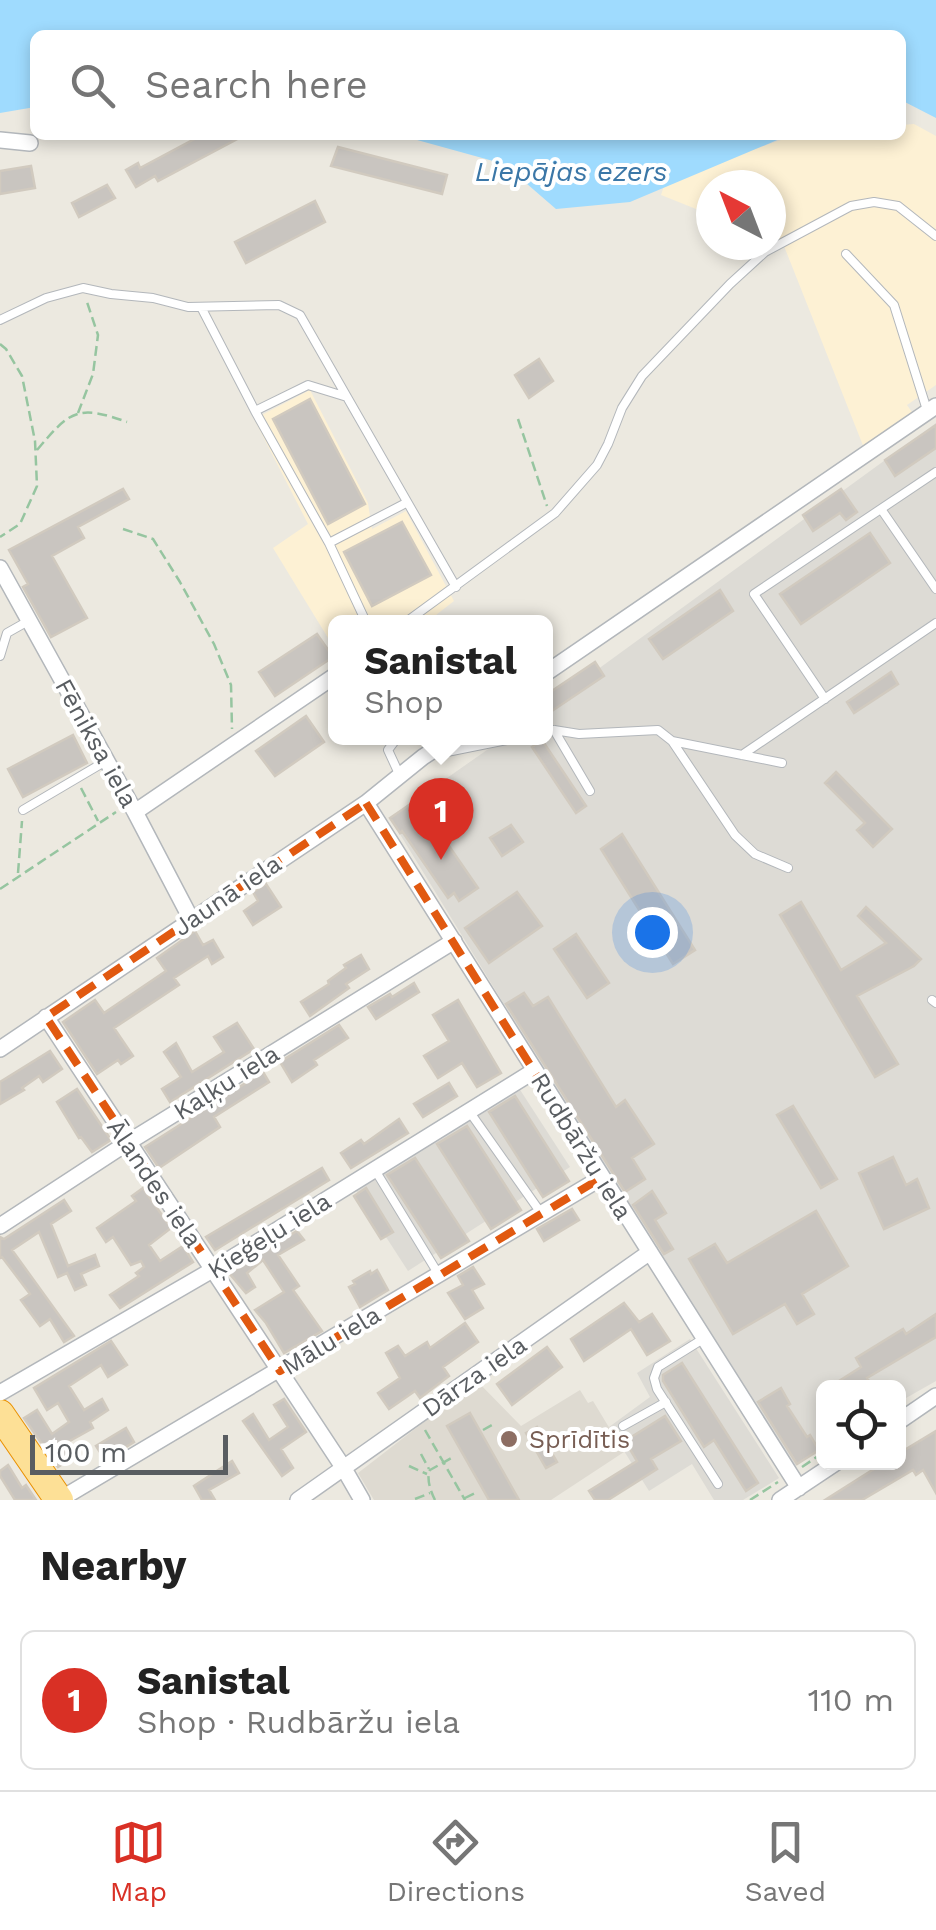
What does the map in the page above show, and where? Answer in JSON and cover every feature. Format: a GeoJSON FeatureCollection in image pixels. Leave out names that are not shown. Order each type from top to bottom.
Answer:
{"type":"FeatureCollection","features":[{"type":"Feature","properties":{"kind":"highway"},"geometry":{"type":"LineString","coordinates":[[0,1414],[59,1500]]}},
{"type":"Feature","properties":{"kind":"street"},"geometry":{"type":"LineString","coordinates":[[0,140],[30,143]]}},
{"type":"Feature","properties":{"kind":"street"},"geometry":{"type":"LineString","coordinates":[[553,668],[932,409]]}},
{"type":"Feature","properties":{"kind":"street","name":"Fēniksa iela"},"geometry":{"type":"LineString","coordinates":[[0,568],[192,919]]}},
{"type":"Feature","properties":{"kind":"street"},"geometry":{"type":"LineString","coordinates":[[132,807],[328,680]]}},
{"type":"Feature","properties":{"kind":"street","name":"Jaunā iela"},"geometry":{"type":"LineString","coordinates":[[0,1048],[366,803],[441,745]]}},
{"type":"Feature","properties":{"kind":"street","name":"Rudbāržu iela"},"geometry":{"type":"LineString","coordinates":[[366,803],[798,1488]]}},
{"type":"Feature","properties":{"kind":"street","name":"Kaļķu iela"},"geometry":{"type":"LineString","coordinates":[[0,1226],[454,941]]}},
{"type":"Feature","properties":{"kind":"street","name":"Ālandes iela"},"geometry":{"type":"LineString","coordinates":[[46,1018],[344,1467],[362,1500]]}},
{"type":"Feature","properties":{"kind":"street","name":"Ķieģeļu iela"},"geometry":{"type":"LineString","coordinates":[[0,1393],[214,1269],[534,1071]]}},
{"type":"Feature","properties":{"kind":"street","name":"Mālu iela"},"geometry":{"type":"LineString","coordinates":[[59,1500],[601,1178]]}},
{"type":"Feature","properties":{"kind":"street","name":"Dārza iela"},"geometry":{"type":"LineString","coordinates":[[298,1500],[650,1252]]}},
{"type":"Feature","properties":{"kind":"street"},"geometry":{"type":"LineString","coordinates":[[906,1417],[936,1398]]}},
{"type":"Feature","properties":{"kind":"street"},"geometry":{"type":"LineString","coordinates":[[780,1500],[825,1470]]}},
{"type":"Feature","properties":{"kind":"lane"},"geometry":{"type":"LineString","coordinates":[[416,615],[551,516],[596,465],[622,408],[642,376],[765,252],[851,206],[874,202],[898,206],[936,236]]}},
{"type":"Feature","properties":{"kind":"lane"},"geometry":{"type":"LineString","coordinates":[[846,254],[894,305],[932,409]]}},
{"type":"Feature","properties":{"kind":"lane"},"geometry":{"type":"LineString","coordinates":[[0,320],[46,298],[83,288],[188,307],[279,305],[300,315],[456,587]]}},
{"type":"Feature","properties":{"kind":"lane"},"geometry":{"type":"LineString","coordinates":[[201,307],[330,543],[363,615]]}},
{"type":"Feature","properties":{"kind":"lane"},"geometry":{"type":"LineString","coordinates":[[255,411],[308,385],[346,397]]}},
{"type":"Feature","properties":{"kind":"lane"},"geometry":{"type":"LineString","coordinates":[[825,699],[754,594],[936,472]]}},
{"type":"Feature","properties":{"kind":"lane"},"geometry":{"type":"LineString","coordinates":[[330,543],[406,503]]}},
{"type":"Feature","properties":{"kind":"lane"},"geometry":{"type":"LineString","coordinates":[[881,508],[936,589]]}},
{"type":"Feature","properties":{"kind":"lane"},"geometry":{"type":"LineString","coordinates":[[0,656],[7,633],[30,620]]}},
{"type":"Feature","properties":{"kind":"lane"},"geometry":{"type":"LineString","coordinates":[[742,756],[936,623]]}},
{"type":"Feature","properties":{"kind":"lane"},"geometry":{"type":"LineString","coordinates":[[553,731],[579,734],[658,730],[672,741],[735,836],[756,854],[788,868]]}},
{"type":"Feature","properties":{"kind":"lane"},"geometry":{"type":"LineString","coordinates":[[553,736],[590,791]]}},
{"type":"Feature","properties":{"kind":"lane"},"geometry":{"type":"LineString","coordinates":[[672,741],[782,764]]}},
{"type":"Feature","properties":{"kind":"lane"},"geometry":{"type":"LineString","coordinates":[[392,745],[388,750],[400,776]]}},
{"type":"Feature","properties":{"kind":"lane"},"geometry":{"type":"LineString","coordinates":[[423,757],[482,745]]}},
{"type":"Feature","properties":{"kind":"lane"},"geometry":{"type":"LineString","coordinates":[[23,810],[106,761]]}},
{"type":"Feature","properties":{"kind":"lane"},"geometry":{"type":"LineString","coordinates":[[469,1111],[541,1213]]}},
{"type":"Feature","properties":{"kind":"lane"},"geometry":{"type":"LineString","coordinates":[[375,1170],[439,1275]]}},
{"type":"Feature","properties":{"kind":"lane"},"geometry":{"type":"LineString","coordinates":[[703,1340],[658,1367],[654,1378],[718,1484]]}},
{"type":"Feature","properties":{"kind":"lane"},"geometry":{"type":"LineString","coordinates":[[623,1426],[666,1402]]}},
{"type":"Feature","properties":{"kind":"path"},"geometry":{"type":"LineString","coordinates":[[78,413],[93,374],[98,335],[83,288]]}},
{"type":"Feature","properties":{"kind":"path"},"geometry":{"type":"LineString","coordinates":[[0,344],[22,376],[36,451],[37,486],[20,524],[0,537]]}},
{"type":"Feature","properties":{"kind":"path"},"geometry":{"type":"LineString","coordinates":[[36,451],[62,420],[78,413],[94,412],[128,422]]}},
{"type":"Feature","properties":{"kind":"path"},"geometry":{"type":"LineString","coordinates":[[518,420],[551,516]]}},
{"type":"Feature","properties":{"kind":"path"},"geometry":{"type":"LineString","coordinates":[[123,529],[153,539],[161,548],[214,644],[231,685],[232,746]]}},
{"type":"Feature","properties":{"kind":"path"},"geometry":{"type":"LineString","coordinates":[[76,778],[99,822]]}},
{"type":"Feature","properties":{"kind":"path"},"geometry":{"type":"LineString","coordinates":[[0,889],[99,822],[132,807]]}},
{"type":"Feature","properties":{"kind":"path"},"geometry":{"type":"LineString","coordinates":[[18,876],[23,810]]}},
{"type":"Feature","properties":{"kind":"path"},"geometry":{"type":"LineString","coordinates":[[417,1416],[464,1499],[476,1493]]}},
{"type":"Feature","properties":{"kind":"path"},"geometry":{"type":"LineString","coordinates":[[483,1430],[492,1425]]}},
{"type":"Feature","properties":{"kind":"path"},"geometry":{"type":"LineString","coordinates":[[421,1454],[435,1500]]}},
{"type":"Feature","properties":{"kind":"path"},"geometry":{"type":"LineString","coordinates":[[429,1472],[454,1456]]}},
{"type":"Feature","properties":{"kind":"path"},"geometry":{"type":"LineString","coordinates":[[409,1466],[429,1472]]}},
{"type":"Feature","properties":{"kind":"path"},"geometry":{"type":"LineString","coordinates":[[415,1499],[431,1492]]}},
{"type":"Feature","properties":{"kind":"highlighted area"},"geometry":{"type":"Polygon","coordinates":[[[366,803],[601,1178],[280,1371],[46,1017],[366,803]]]}},
{"type":"Feature","properties":{"kind":"shaded area"},"geometry":{"type":"Polygon","coordinates":[[[914,124],[936,136],[936,385],[907,405],[914,415],[864,448],[786,251],[786,170],[696,170],[696,209],[661,195],[666,180],[781,140],[906,140],[906,125],[914,124]]]}},
{"type":"Feature","properties":{"kind":"shaded area"},"geometry":{"type":"Polygon","coordinates":[[[310,390],[368,503],[372,529],[406,511],[454,601],[436,615],[328,615],[328,638],[273,548],[308,524],[254,419],[310,390]]]}},
{"type":"Feature","properties":{"kind":"shaded area"},"geometry":{"type":"Polygon","coordinates":[[[936,423],[936,1381],[906,1398],[906,1380],[816,1380],[816,1452],[795,1466],[641,1228],[390,818],[494,745],[553,745],[553,702],[936,423]]]}},
{"type":"Feature","properties":{"kind":"shaded area"},"geometry":{"type":"Polygon","coordinates":[[[515,1082],[570,1167],[408,1271],[353,1186],[515,1082]]]}},
{"type":"Feature","properties":{"kind":"shaded area"},"geometry":{"type":"Polygon","coordinates":[[[690,1339],[779,1478],[743,1500],[714,1500],[692,1464],[649,1491],[609,1427],[650,1397],[637,1373],[690,1339]]]}},
{"type":"Feature","properties":{"kind":"shaded area","name":"Sprīdītis"},"geometry":{"type":"Polygon","coordinates":[[[477,1381],[521,1426],[580,1390],[588,1403],[593,1401],[624,1452],[551,1500],[374,1500],[358,1473],[477,1381]]]}},
{"type":"Feature","properties":{"kind":"water"},"geometry":{"type":"Polygon","coordinates":[[[0,0],[936,0],[936,118],[906,103],[906,30],[30,30],[30,108],[0,113],[0,0]]]}},
{"type":"Feature","properties":{"kind":"water","name":"Liepājas ezers"},"geometry":{"type":"Polygon","coordinates":[[[417,140],[777,140],[706,170],[696,170],[696,174],[630,202],[556,209],[504,164],[417,140]]]}},
{"type":"Feature","properties":{"kind":"building"},"geometry":{"type":"Polygon","coordinates":[[[193,140],[236,140],[158,181],[155,176],[136,187],[126,170],[138,163],[140,168],[193,140]]]}},
{"type":"Feature","properties":{"kind":"building"},"geometry":{"type":"Polygon","coordinates":[[[338,147],[447,175],[442,194],[331,166],[338,147]]]}},
{"type":"Feature","properties":{"kind":"building"},"geometry":{"type":"Polygon","coordinates":[[[31,166],[35,188],[0,194],[0,171],[31,166]]]}},
{"type":"Feature","properties":{"kind":"building"},"geometry":{"type":"Polygon","coordinates":[[[107,185],[115,198],[79,217],[72,203],[107,185]]]}},
{"type":"Feature","properties":{"kind":"building"},"geometry":{"type":"Polygon","coordinates":[[[315,201],[325,222],[246,263],[235,242],[315,201]]]}},
{"type":"Feature","properties":{"kind":"building"},"geometry":{"type":"Polygon","coordinates":[[[539,359],[553,381],[529,398],[515,375],[539,359]]]}},
{"type":"Feature","properties":{"kind":"building"},"geometry":{"type":"Polygon","coordinates":[[[310,399],[365,504],[328,524],[273,419],[310,399]]]}},
{"type":"Feature","properties":{"kind":"building"},"geometry":{"type":"Polygon","coordinates":[[[936,425],[936,448],[895,476],[885,460],[936,425]]]}},
{"type":"Feature","properties":{"kind":"building"},"geometry":{"type":"Polygon","coordinates":[[[123,489],[129,499],[78,527],[84,538],[52,556],[87,618],[51,637],[23,587],[28,584],[9,550],[123,489]]]}},
{"type":"Feature","properties":{"kind":"building"},"geometry":{"type":"Polygon","coordinates":[[[841,489],[857,512],[846,520],[840,513],[813,531],[803,515],[841,489]]]}},
{"type":"Feature","properties":{"kind":"building"},"geometry":{"type":"Polygon","coordinates":[[[402,522],[431,575],[372,606],[344,552],[402,522]]]}},
{"type":"Feature","properties":{"kind":"building"},"geometry":{"type":"Polygon","coordinates":[[[870,533],[890,563],[801,624],[780,594],[870,533]]]}},
{"type":"Feature","properties":{"kind":"building"},"geometry":{"type":"Polygon","coordinates":[[[720,590],[733,611],[663,659],[649,639],[720,590]]]}},
{"type":"Feature","properties":{"kind":"building"},"geometry":{"type":"Polygon","coordinates":[[[317,634],[328,650],[328,660],[275,696],[259,672],[317,634]]]}},
{"type":"Feature","properties":{"kind":"building"},"geometry":{"type":"Polygon","coordinates":[[[595,662],[604,676],[553,710],[553,690],[595,662]]]}},
{"type":"Feature","properties":{"kind":"building"},"geometry":{"type":"Polygon","coordinates":[[[891,672],[898,684],[854,713],[847,702],[891,672]]]}},
{"type":"Feature","properties":{"kind":"building"},"geometry":{"type":"Polygon","coordinates":[[[306,716],[324,742],[275,776],[256,751],[306,716]]]}},
{"type":"Feature","properties":{"kind":"building"},"geometry":{"type":"Polygon","coordinates":[[[73,735],[87,763],[23,797],[8,769],[73,735]]]}},
{"type":"Feature","properties":{"kind":"building"},"geometry":{"type":"Polygon","coordinates":[[[545,745],[586,806],[576,813],[532,747],[545,745]]]}},
{"type":"Feature","properties":{"kind":"building"},"geometry":{"type":"Polygon","coordinates":[[[836,772],[892,829],[873,847],[857,830],[865,823],[825,783],[836,772]]]}},
{"type":"Feature","properties":{"kind":"building"},"geometry":{"type":"Polygon","coordinates":[[[425,794],[436,816],[431,820],[478,888],[459,901],[454,893],[448,898],[390,818],[425,794]]]}},
{"type":"Feature","properties":{"kind":"building"},"geometry":{"type":"Polygon","coordinates":[[[511,825],[523,842],[502,856],[490,838],[511,825]]]}},
{"type":"Feature","properties":{"kind":"building"},"geometry":{"type":"Polygon","coordinates":[[[622,834],[695,950],[673,964],[601,849],[622,834]]]}},
{"type":"Feature","properties":{"kind":"building"},"geometry":{"type":"Polygon","coordinates":[[[266,884],[281,907],[253,925],[244,911],[258,901],[253,892],[266,884]]]}},
{"type":"Feature","properties":{"kind":"building"},"geometry":{"type":"Polygon","coordinates":[[[517,892],[542,926],[489,963],[465,928],[517,892]]]}},
{"type":"Feature","properties":{"kind":"building"},"geometry":{"type":"Polygon","coordinates":[[[801,902],[841,970],[886,943],[858,916],[866,907],[921,959],[857,996],[898,1064],[875,1077],[780,915],[801,902]]]}},
{"type":"Feature","properties":{"kind":"building"},"geometry":{"type":"Polygon","coordinates":[[[195,931],[203,945],[213,940],[223,957],[212,964],[208,956],[174,978],[179,985],[114,1028],[133,1056],[121,1064],[118,1060],[97,1074],[63,1022],[95,1000],[104,1013],[166,971],[157,958],[195,931]]]}},
{"type":"Feature","properties":{"kind":"building"},"geometry":{"type":"Polygon","coordinates":[[[576,934],[609,983],[587,998],[554,949],[576,934]]]}},
{"type":"Feature","properties":{"kind":"building"},"geometry":{"type":"Polygon","coordinates":[[[361,955],[369,969],[310,1016],[301,1002],[329,984],[346,968],[344,965],[361,955]]]}},
{"type":"Feature","properties":{"kind":"building"},"geometry":{"type":"Polygon","coordinates":[[[414,983],[419,992],[376,1019],[368,1007],[414,983]]]}},
{"type":"Feature","properties":{"kind":"building"},"geometry":{"type":"Polygon","coordinates":[[[524,993],[533,1006],[548,997],[616,1107],[625,1100],[654,1144],[632,1158],[645,1179],[625,1192],[506,1004],[524,993]]]}},
{"type":"Feature","properties":{"kind":"building"},"geometry":{"type":"Polygon","coordinates":[[[458,1000],[501,1073],[477,1087],[462,1063],[438,1078],[424,1056],[449,1041],[433,1015],[458,1000]]]}},
{"type":"Feature","properties":{"kind":"building"},"geometry":{"type":"Polygon","coordinates":[[[237,1023],[254,1049],[170,1102],[162,1089],[181,1077],[164,1052],[176,1043],[192,1072],[224,1052],[214,1037],[237,1023]]]}},
{"type":"Feature","properties":{"kind":"building"},"geometry":{"type":"Polygon","coordinates":[[[339,1025],[348,1038],[314,1060],[317,1065],[292,1082],[280,1062],[339,1025]]]}},
{"type":"Feature","properties":{"kind":"building"},"geometry":{"type":"Polygon","coordinates":[[[50,1051],[62,1069],[43,1082],[39,1076],[0,1104],[0,1082],[50,1051]]]}},
{"type":"Feature","properties":{"kind":"building"},"geometry":{"type":"Polygon","coordinates":[[[263,1072],[269,1082],[214,1117],[220,1127],[159,1168],[145,1147],[263,1072]]]}},
{"type":"Feature","properties":{"kind":"building"},"geometry":{"type":"Polygon","coordinates":[[[449,1083],[457,1096],[423,1117],[414,1104],[449,1083]]]}},
{"type":"Feature","properties":{"kind":"building"},"geometry":{"type":"Polygon","coordinates":[[[77,1089],[111,1140],[92,1152],[57,1102],[77,1089]]]}},
{"type":"Feature","properties":{"kind":"building"},"geometry":{"type":"Polygon","coordinates":[[[515,1096],[569,1181],[543,1197],[489,1112],[515,1096]]]}},
{"type":"Feature","properties":{"kind":"building"},"geometry":{"type":"Polygon","coordinates":[[[793,1106],[837,1179],[821,1188],[777,1115],[793,1106]]]}},
{"type":"Feature","properties":{"kind":"building"},"geometry":{"type":"Polygon","coordinates":[[[399,1119],[408,1133],[351,1168],[341,1153],[361,1140],[364,1144],[399,1119]]]}},
{"type":"Feature","properties":{"kind":"building"},"geometry":{"type":"Polygon","coordinates":[[[467,1126],[521,1210],[491,1229],[437,1144],[467,1126]]]}},
{"type":"Feature","properties":{"kind":"building"},"geometry":{"type":"Polygon","coordinates":[[[893,1157],[906,1185],[917,1179],[929,1208],[884,1229],[859,1173],[893,1157]]]}},
{"type":"Feature","properties":{"kind":"building"},"geometry":{"type":"Polygon","coordinates":[[[415,1158],[469,1241],[441,1258],[387,1175],[415,1158]]]}},
{"type":"Feature","properties":{"kind":"building"},"geometry":{"type":"Polygon","coordinates":[[[322,1168],[329,1180],[215,1250],[206,1237],[322,1168]]]}},
{"type":"Feature","properties":{"kind":"building"},"geometry":{"type":"Polygon","coordinates":[[[143,1188],[171,1228],[149,1245],[160,1261],[183,1246],[193,1262],[120,1308],[110,1295],[139,1276],[136,1273],[144,1267],[141,1261],[131,1265],[113,1237],[106,1242],[97,1228],[136,1201],[132,1196],[143,1188]]]}},
{"type":"Feature","properties":{"kind":"building"},"geometry":{"type":"Polygon","coordinates":[[[366,1188],[393,1232],[381,1239],[354,1196],[366,1188]]]}},
{"type":"Feature","properties":{"kind":"building"},"geometry":{"type":"Polygon","coordinates":[[[652,1191],[666,1213],[655,1220],[673,1249],[664,1254],[633,1205],[652,1191]]]}},
{"type":"Feature","properties":{"kind":"building"},"geometry":{"type":"Polygon","coordinates":[[[64,1200],[71,1211],[51,1224],[68,1266],[95,1255],[99,1266],[81,1274],[86,1285],[75,1290],[67,1273],[58,1277],[39,1232],[12,1250],[74,1336],[64,1342],[50,1319],[40,1326],[21,1300],[30,1294],[0,1258],[0,1237],[4,1239],[64,1200]]]}},
{"type":"Feature","properties":{"kind":"building"},"geometry":{"type":"Polygon","coordinates":[[[572,1209],[579,1220],[544,1241],[537,1229],[572,1209]]]}},
{"type":"Feature","properties":{"kind":"building"},"geometry":{"type":"Polygon","coordinates":[[[816,1211],[848,1266],[802,1294],[814,1314],[797,1324],[785,1304],[733,1334],[689,1259],[715,1244],[727,1263],[816,1211]]]}},
{"type":"Feature","properties":{"kind":"building"},"geometry":{"type":"Polygon","coordinates":[[[297,1231],[304,1240],[278,1255],[299,1286],[293,1290],[322,1331],[284,1353],[255,1310],[284,1292],[263,1260],[247,1273],[255,1287],[246,1293],[229,1273],[297,1231]]]}},
{"type":"Feature","properties":{"kind":"building"},"geometry":{"type":"Polygon","coordinates":[[[473,1267],[484,1284],[472,1290],[483,1308],[465,1319],[448,1293],[463,1285],[458,1276],[473,1267]]]}},
{"type":"Feature","properties":{"kind":"building"},"geometry":{"type":"Polygon","coordinates":[[[377,1270],[388,1290],[360,1307],[349,1287],[355,1284],[353,1281],[377,1270]]]}},
{"type":"Feature","properties":{"kind":"building"},"geometry":{"type":"Polygon","coordinates":[[[624,1303],[639,1322],[652,1314],[670,1341],[647,1355],[631,1329],[584,1361],[571,1339],[624,1303]]]}},
{"type":"Feature","properties":{"kind":"building"},"geometry":{"type":"Polygon","coordinates":[[[936,1314],[936,1337],[868,1380],[841,1380],[861,1367],[856,1358],[903,1329],[906,1334],[936,1314]]]}},
{"type":"Feature","properties":{"kind":"building"},"geometry":{"type":"Polygon","coordinates":[[[465,1323],[478,1342],[443,1367],[449,1376],[420,1398],[415,1391],[389,1409],[378,1393],[400,1378],[386,1353],[398,1346],[405,1356],[427,1342],[430,1348],[465,1323]]]}},
{"type":"Feature","properties":{"kind":"building"},"geometry":{"type":"Polygon","coordinates":[[[111,1341],[127,1365],[108,1377],[101,1365],[69,1386],[84,1410],[102,1399],[108,1410],[90,1422],[93,1428],[68,1442],[76,1455],[58,1467],[24,1418],[37,1410],[52,1434],[69,1422],[58,1403],[47,1410],[34,1388],[111,1341]]]}},
{"type":"Feature","properties":{"kind":"building"},"geometry":{"type":"Polygon","coordinates":[[[547,1347],[562,1367],[512,1405],[497,1384],[547,1347]]]}},
{"type":"Feature","properties":{"kind":"building"},"geometry":{"type":"Polygon","coordinates":[[[682,1363],[758,1483],[746,1491],[714,1440],[704,1447],[663,1381],[663,1375],[682,1363]]]}},
{"type":"Feature","properties":{"kind":"building"},"geometry":{"type":"Polygon","coordinates":[[[781,1388],[790,1404],[787,1406],[807,1437],[810,1435],[816,1452],[797,1464],[758,1402],[781,1388]]]}},
{"type":"Feature","properties":{"kind":"building"},"geometry":{"type":"Polygon","coordinates":[[[284,1399],[306,1432],[281,1449],[293,1468],[282,1476],[243,1421],[253,1414],[269,1440],[288,1427],[274,1405],[284,1399]]]}},
{"type":"Feature","properties":{"kind":"building"},"geometry":{"type":"Polygon","coordinates":[[[470,1413],[519,1500],[489,1500],[447,1426],[470,1413]]]}},
{"type":"Feature","properties":{"kind":"building"},"geometry":{"type":"Polygon","coordinates":[[[665,1416],[681,1441],[651,1459],[657,1469],[608,1500],[595,1500],[589,1491],[637,1461],[625,1441],[665,1416]]]}},
{"type":"Feature","properties":{"kind":"building"},"geometry":{"type":"Polygon","coordinates":[[[537,1427],[557,1462],[546,1468],[526,1433],[537,1427]]]}},
{"type":"Feature","properties":{"kind":"building"},"geometry":{"type":"Polygon","coordinates":[[[126,1428],[134,1442],[105,1460],[96,1446],[126,1428]]]}},
{"type":"Feature","properties":{"kind":"building"},"geometry":{"type":"Polygon","coordinates":[[[936,1431],[936,1493],[923,1470],[916,1475],[913,1470],[862,1500],[825,1500],[872,1470],[906,1470],[906,1449],[936,1431]]]}},
{"type":"Feature","properties":{"kind":"building"},"geometry":{"type":"Polygon","coordinates":[[[232,1461],[239,1473],[209,1490],[215,1500],[202,1500],[194,1486],[232,1461]]]}},
{"type":"Feature","properties":{"kind":"building"},"geometry":{"type":"Polygon","coordinates":[[[8,1465],[22,1488],[26,1485],[36,1500],[15,1500],[0,1476],[8,1465]]]}},
{"type":"Feature","properties":{"kind":"place","name":"Sanistal"},"geometry":{"type":"Point","coordinates":[441,860]}},
{"type":"Feature","properties":{"kind":"place","name":"Sprīdītis"},"geometry":{"type":"Point","coordinates":[509,1439]}}]}
